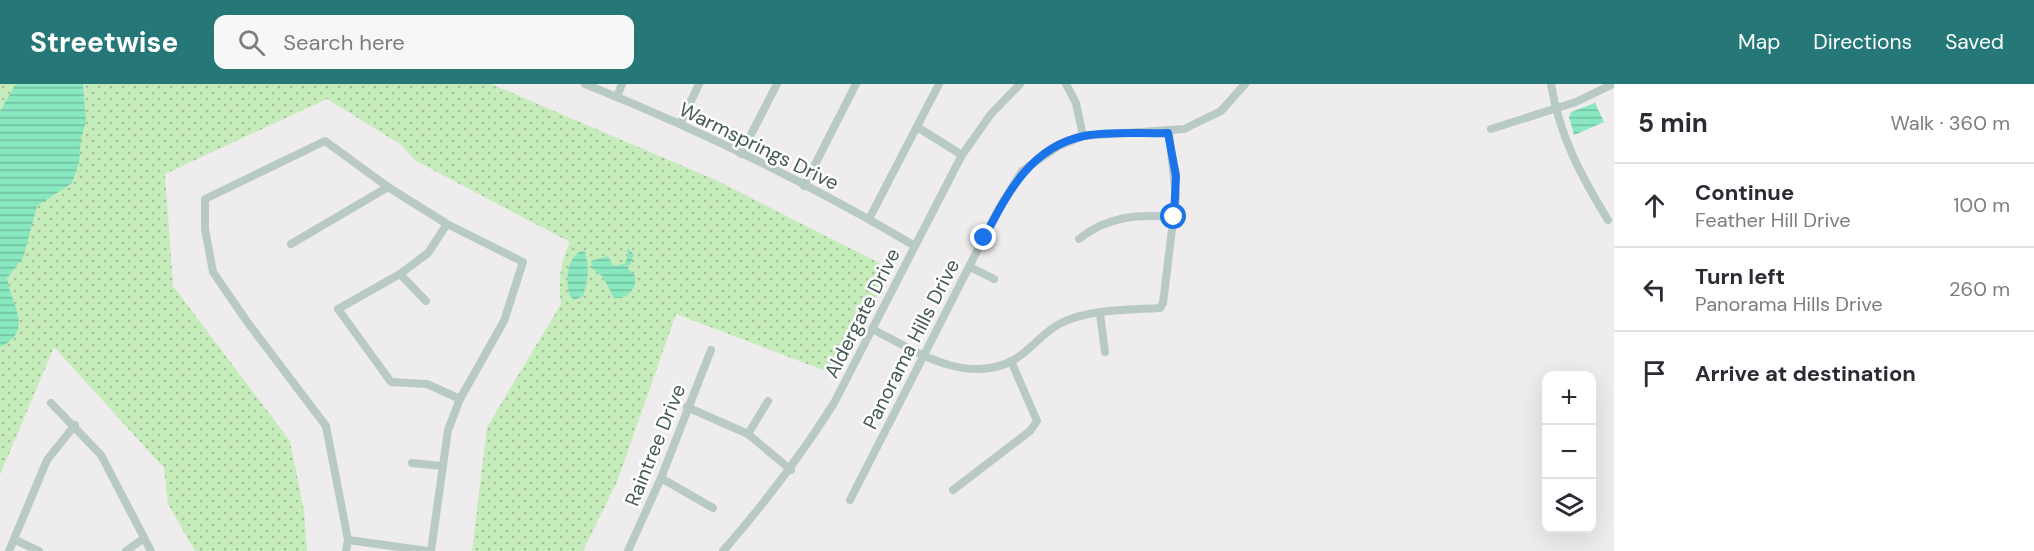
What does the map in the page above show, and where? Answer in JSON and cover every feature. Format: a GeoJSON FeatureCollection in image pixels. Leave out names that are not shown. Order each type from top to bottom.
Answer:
{"type":"FeatureCollection","features":[{"type":"Feature","properties":{"kind":"street","name":"Warmsprings Drive"},"geometry":{"type":"LineString","coordinates":[[585,84],[680,124],[869,219],[915,246]]}},
{"type":"Feature","properties":{"kind":"street"},"geometry":{"type":"LineString","coordinates":[[617,97],[622,84]]}},
{"type":"Feature","properties":{"kind":"street"},"geometry":{"type":"LineString","coordinates":[[680,124],[699,84]]}},
{"type":"Feature","properties":{"kind":"street"},"geometry":{"type":"LineString","coordinates":[[741,154],[777,84]]}},
{"type":"Feature","properties":{"kind":"street"},"geometry":{"type":"LineString","coordinates":[[804,186],[856,84]]}},
{"type":"Feature","properties":{"kind":"street"},"geometry":{"type":"LineString","coordinates":[[869,219],[939,84]]}},
{"type":"Feature","properties":{"kind":"street","name":"Aldergate Drive"},"geometry":{"type":"LineString","coordinates":[[723,551],[791,470],[834,403],[962,155],[991,114],[1020,84]]}},
{"type":"Feature","properties":{"kind":"street"},"geometry":{"type":"LineString","coordinates":[[1066,84],[1076,103],[1083,136]]}},
{"type":"Feature","properties":{"kind":"street","name":"Panorama Hills Drive"},"geometry":{"type":"LineString","coordinates":[[850,500],[998,210],[1023,171],[1040,157],[1083,136],[1168,133],[1207,120],[1221,111],[1245,84]]}},
{"type":"Feature","properties":{"kind":"street"},"geometry":{"type":"LineString","coordinates":[[1551,84],[1572,159],[1608,219]]}},
{"type":"Feature","properties":{"kind":"street"},"geometry":{"type":"LineString","coordinates":[[1491,129],[1556,108],[1613,84]]}},
{"type":"Feature","properties":{"kind":"street"},"geometry":{"type":"LineString","coordinates":[[917,127],[962,155]]}},
{"type":"Feature","properties":{"kind":"street"},"geometry":{"type":"LineString","coordinates":[[872,329],[923,355],[967,370],[991,368],[1011,361],[1060,323],[1100,314],[1160,308],[1163,303],[1174,217],[1176,176],[1168,133]]}},
{"type":"Feature","properties":{"kind":"street"},"geometry":{"type":"LineString","coordinates":[[346,551],[348,540],[326,426],[248,323],[213,272],[205,229],[205,199],[325,141],[388,187],[447,224],[523,262],[504,321],[460,399],[448,430],[430,551],[348,540]]}},
{"type":"Feature","properties":{"kind":"street"},"geometry":{"type":"LineString","coordinates":[[291,244],[388,187]]}},
{"type":"Feature","properties":{"kind":"street"},"geometry":{"type":"LineString","coordinates":[[1079,239],[1097,226],[1118,219],[1154,215],[1174,217]]}},
{"type":"Feature","properties":{"kind":"street"},"geometry":{"type":"LineString","coordinates":[[447,224],[428,253],[400,274],[338,309],[391,382],[427,384],[460,399]]}},
{"type":"Feature","properties":{"kind":"street"},"geometry":{"type":"LineString","coordinates":[[970,267],[993,279]]}},
{"type":"Feature","properties":{"kind":"street"},"geometry":{"type":"LineString","coordinates":[[400,274],[426,301]]}},
{"type":"Feature","properties":{"kind":"street"},"geometry":{"type":"LineString","coordinates":[[1100,314],[1105,352]]}},
{"type":"Feature","properties":{"kind":"street","name":"Raintree Drive"},"geometry":{"type":"LineString","coordinates":[[631,550],[711,350]]}},
{"type":"Feature","properties":{"kind":"street"},"geometry":{"type":"LineString","coordinates":[[953,490],[1030,430],[1037,421],[1011,361]]}},
{"type":"Feature","properties":{"kind":"street"},"geometry":{"type":"LineString","coordinates":[[748,434],[768,401]]}},
{"type":"Feature","properties":{"kind":"street"},"geometry":{"type":"LineString","coordinates":[[51,403],[75,425],[101,455],[151,551]]}},
{"type":"Feature","properties":{"kind":"street"},"geometry":{"type":"LineString","coordinates":[[687,407],[748,434],[791,470]]}},
{"type":"Feature","properties":{"kind":"street"},"geometry":{"type":"LineString","coordinates":[[9,551],[47,460],[75,425]]}},
{"type":"Feature","properties":{"kind":"street"},"geometry":{"type":"LineString","coordinates":[[412,463],[442,466]]}},
{"type":"Feature","properties":{"kind":"street"},"geometry":{"type":"LineString","coordinates":[[661,478],[713,508]]}},
{"type":"Feature","properties":{"kind":"street"},"geometry":{"type":"LineString","coordinates":[[126,551],[143,539]]}},
{"type":"Feature","properties":{"kind":"street"},"geometry":{"type":"LineString","coordinates":[[15,540],[39,551]]}},
{"type":"Feature","properties":{"kind":"shaded area"},"geometry":{"type":"Polygon","coordinates":[[[0,84],[491,84],[718,181],[891,269],[836,375],[676,314],[617,482],[583,551],[472,551],[487,427],[561,304],[561,272],[570,242],[416,161],[400,144],[327,99],[165,174],[173,286],[290,441],[304,511],[307,551],[195,551],[168,504],[164,468],[54,347],[0,475],[0,84]]]}},
{"type":"Feature","properties":{"kind":"shaded area"},"geometry":{"type":"Polygon","coordinates":[[[16,84],[83,84],[86,122],[81,138],[79,163],[72,183],[37,206],[23,258],[7,278],[19,325],[11,341],[0,347],[0,111],[16,84]]]}},
{"type":"Feature","properties":{"kind":"shaded area"},"geometry":{"type":"Polygon","coordinates":[[[1595,103],[1604,122],[1574,135],[1569,117],[1571,112],[1595,103]]]}},
{"type":"Feature","properties":{"kind":"shaded area"},"geometry":{"type":"Polygon","coordinates":[[[628,248],[634,255],[630,265],[625,265],[635,276],[633,289],[623,297],[614,298],[603,277],[592,268],[591,261],[608,256],[613,266],[625,264],[628,248]]]}},
{"type":"Feature","properties":{"kind":"shaded area"},"geometry":{"type":"Polygon","coordinates":[[[581,251],[585,252],[587,278],[583,296],[574,300],[569,294],[568,270],[572,259],[581,251]]]}},
{"type":"Feature","properties":{"kind":"route"},"geometry":{"type":"LineString","coordinates":[[984,238],[998,210],[1023,171],[1040,157],[1083,136],[1113,133],[1168,133],[1176,176],[1174,217]]}}]}
